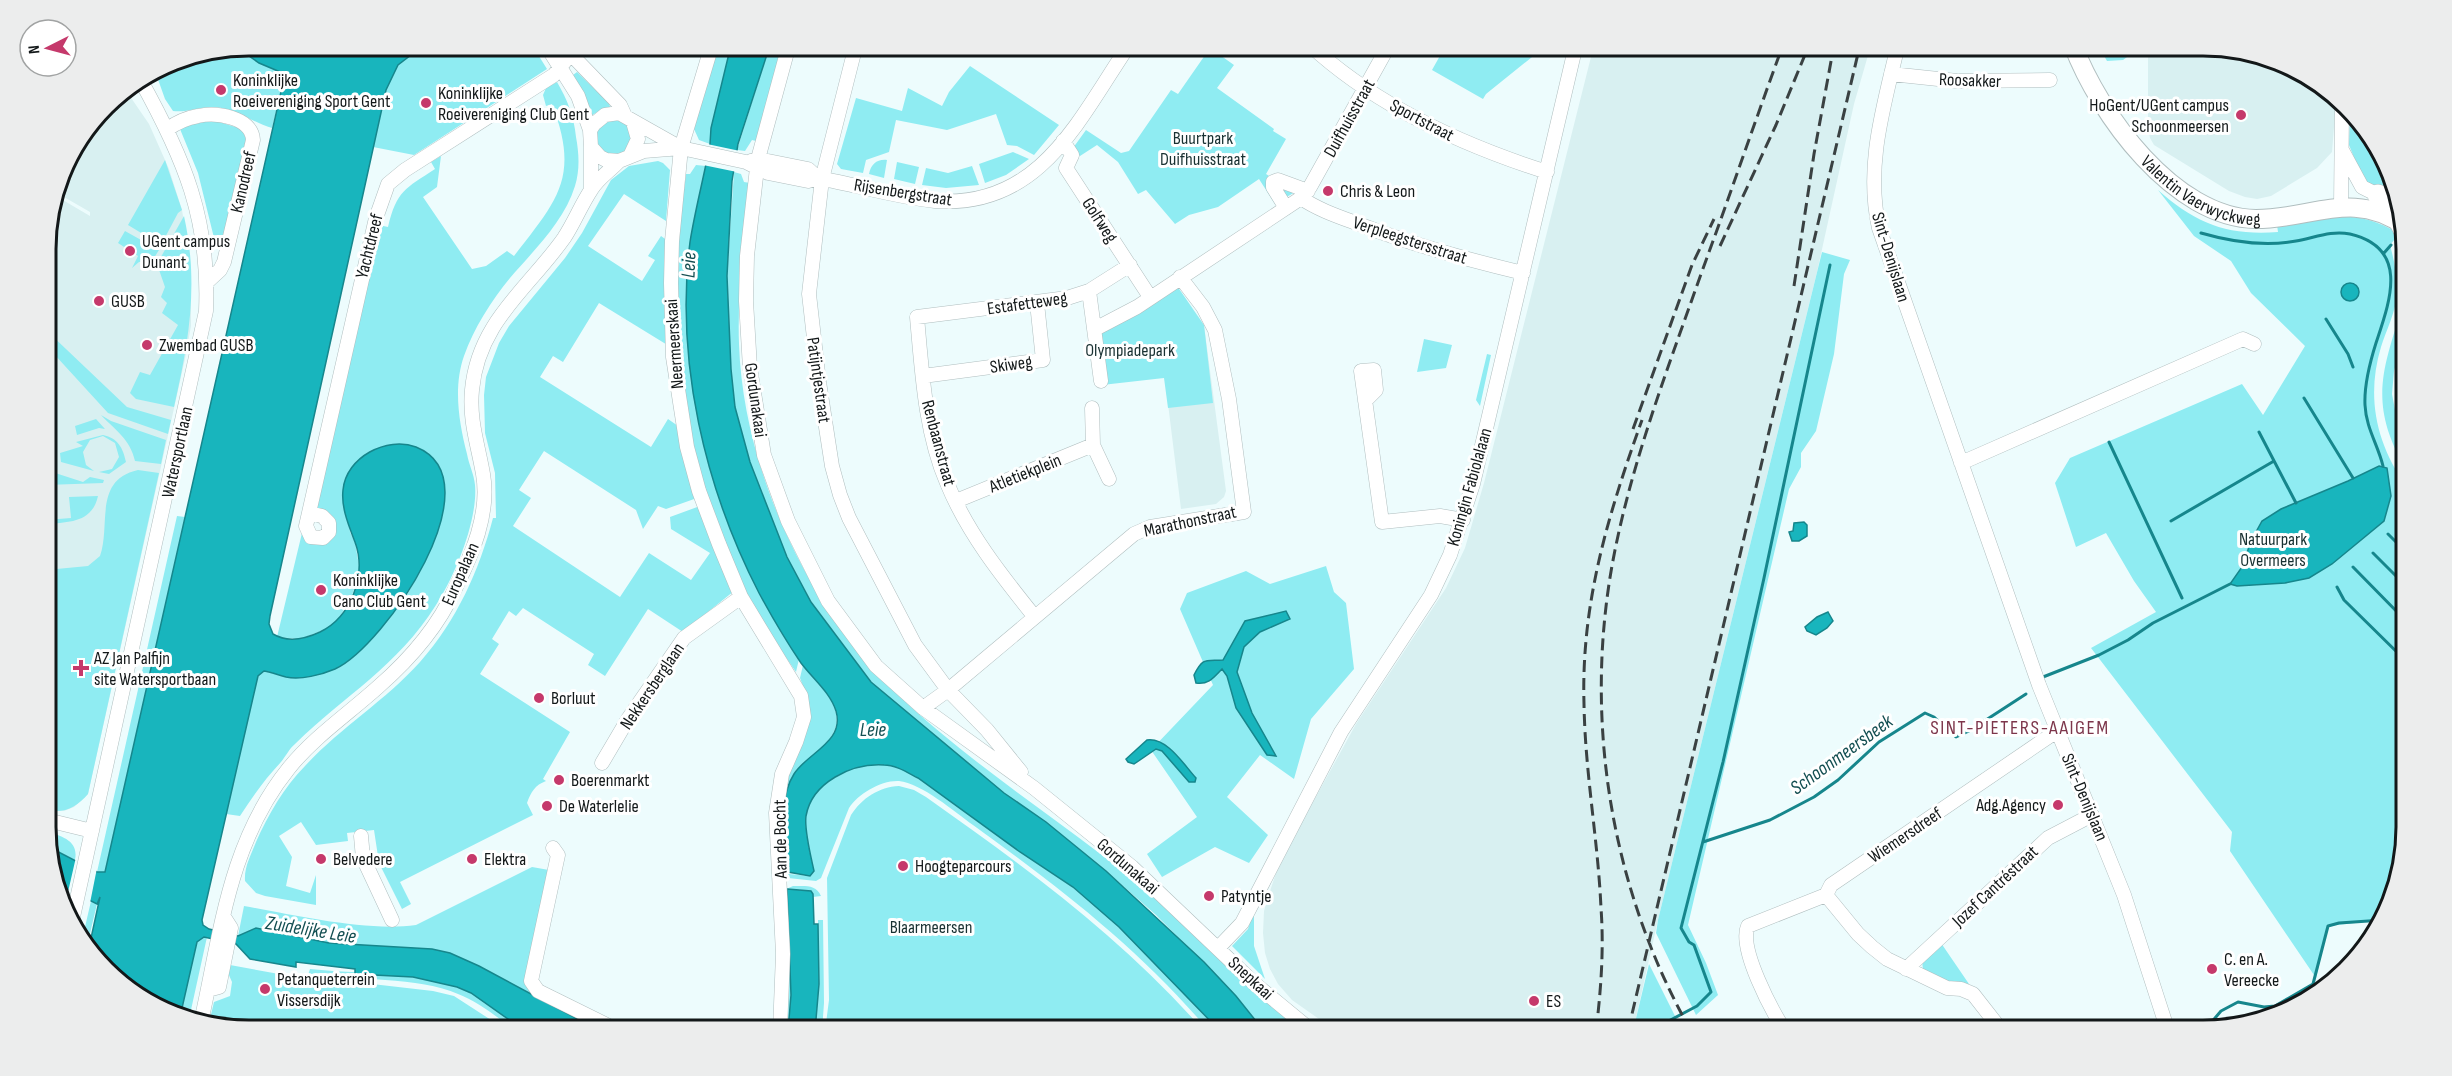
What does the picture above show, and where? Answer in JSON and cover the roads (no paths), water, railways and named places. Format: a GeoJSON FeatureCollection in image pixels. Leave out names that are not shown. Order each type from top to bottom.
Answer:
{"type":"FeatureCollection","features":[{"type":"Feature","properties":{"kind":"main road","name":"Valentin Vaerwyckweg"},"geometry":{"type":"LineString","coordinates":[[2078,56],[2089,82],[2119,129],[2184,194],[2210,209],[2255,219],[2297,215],[2353,196],[2393,211]]}},
{"type":"Feature","properties":{"kind":"main road","name":"Valentin Vaerwyckweg"},"geometry":{"type":"LineString","coordinates":[[2340,202],[2393,212]]}},
{"type":"Feature","properties":{"kind":"street"},"geometry":{"type":"LineString","coordinates":[[554,56],[578,96],[590,130],[591,147],[600,157],[606,160],[625,158],[644,151],[681,148]]}},
{"type":"Feature","properties":{"kind":"street"},"geometry":{"type":"LineString","coordinates":[[562,68],[565,56]]}},
{"type":"Feature","properties":{"kind":"street"},"geometry":{"type":"LineString","coordinates":[[572,56],[620,105],[629,119],[638,140],[625,158]]}},
{"type":"Feature","properties":{"kind":"street","name":"Neermeerskaai"},"geometry":{"type":"LineString","coordinates":[[705,56],[681,148],[673,224],[671,283],[677,387],[687,447],[699,491],[741,597]]}},
{"type":"Feature","properties":{"kind":"street","name":"Gordunakaai"},"geometry":{"type":"LineString","coordinates":[[786,56],[754,164],[746,301],[750,368],[764,455],[788,521],[828,601],[876,666],[923,708],[1034,788],[1132,867],[1219,947]]}},
{"type":"Feature","properties":{"kind":"street","name":"Patijntjestraat"},"geometry":{"type":"LineString","coordinates":[[853,56],[820,178],[809,294],[819,382],[835,475],[849,518],[915,645],[948,690]]}},
{"type":"Feature","properties":{"kind":"street","name":"Rijsenbergstraat"},"geometry":{"type":"LineString","coordinates":[[681,148],[754,164],[808,169],[820,178],[932,200],[969,200],[998,192],[1028,177],[1052,156],[1121,56]]}},
{"type":"Feature","properties":{"kind":"street","name":"Sportstraat"},"geometry":{"type":"LineString","coordinates":[[1324,56],[1366,88],[1449,135],[1489,153],[1547,172]]}},
{"type":"Feature","properties":{"kind":"street","name":"Duifhuisstraat"},"geometry":{"type":"LineString","coordinates":[[1095,329],[1150,297],[1305,194],[1383,56]]}},
{"type":"Feature","properties":{"kind":"street","name":"Koningin Fabiolalaan"},"geometry":{"type":"LineString","coordinates":[[1219,947],[1242,923],[1341,732],[1431,595],[1450,555],[1463,519],[1573,56]]}},
{"type":"Feature","properties":{"kind":"street","name":"Sint-Denijslaan"},"geometry":{"type":"LineString","coordinates":[[1896,56],[1874,162],[1875,210],[1890,260],[2033,668],[2124,895],[2164,1020]]}},
{"type":"Feature","properties":{"kind":"street","name":"Yachtdreef"},"geometry":{"type":"LineString","coordinates":[[309,513],[373,229],[388,184],[405,170],[562,68]]}},
{"type":"Feature","properties":{"kind":"street","name":"Roosakker"},"geometry":{"type":"LineString","coordinates":[[1892,74],[1958,81],[2050,80]]}},
{"type":"Feature","properties":{"kind":"street","name":"Watersportlaan"},"geometry":{"type":"LineString","coordinates":[[73,905],[86,859],[203,334],[206,311],[207,282],[202,229],[197,206],[188,176],[168,129],[144,86]]}},
{"type":"Feature","properties":{"kind":"street"},"geometry":{"type":"LineString","coordinates":[[590,130],[604,114],[619,113],[681,148]]}},
{"type":"Feature","properties":{"kind":"street"},"geometry":{"type":"LineString","coordinates":[[2340,202],[2342,114]]}},
{"type":"Feature","properties":{"kind":"street","name":"Kanodreef"},"geometry":{"type":"LineString","coordinates":[[168,129],[188,118],[211,115],[248,125],[252,131],[253,140],[224,262],[220,270],[207,282]]}},
{"type":"Feature","properties":{"kind":"street","name":"Golfweg"},"geometry":{"type":"LineString","coordinates":[[1063,141],[1072,155],[1066,168],[1150,297]]}},
{"type":"Feature","properties":{"kind":"street","name":"Europalaan"},"geometry":{"type":"LineString","coordinates":[[591,147],[591,190]]}},
{"type":"Feature","properties":{"kind":"street"},"geometry":{"type":"LineString","coordinates":[[2341,148],[2362,187],[2392,210]]}},
{"type":"Feature","properties":{"kind":"street","name":"Europalaan"},"geometry":{"type":"LineString","coordinates":[[203,1015],[222,947],[233,875],[247,834],[274,788],[290,767],[320,736],[400,667],[434,626],[454,592],[478,533],[485,493],[471,417],[472,391],[479,355],[500,314],[563,239],[591,190],[625,158]]}},
{"type":"Feature","properties":{"kind":"street"},"geometry":{"type":"LineString","coordinates":[[1286,208],[1273,187],[1273,182],[1278,180],[1305,194]]}},
{"type":"Feature","properties":{"kind":"street","name":"Verpleegstersstraat"},"geometry":{"type":"LineString","coordinates":[[1305,194],[1343,218],[1404,242],[1523,273]]}},
{"type":"Feature","properties":{"kind":"street","name":"Estafetteweg"},"geometry":{"type":"LineString","coordinates":[[916,317],[1067,298],[1089,291],[1130,265]]}},
{"type":"Feature","properties":{"kind":"street","name":"Marathonstraat"},"geometry":{"type":"LineString","coordinates":[[948,690],[1134,534],[1150,527],[1244,512],[1229,399],[1221,371],[1215,330],[1203,307],[1180,277]]}},
{"type":"Feature","properties":{"kind":"street"},"geometry":{"type":"LineString","coordinates":[[1089,291],[1101,381]]}},
{"type":"Feature","properties":{"kind":"street","name":"Skiweg"},"geometry":{"type":"LineString","coordinates":[[923,376],[1044,360],[1037,303]]}},
{"type":"Feature","properties":{"kind":"street","name":"Renbaanstraat"},"geometry":{"type":"LineString","coordinates":[[916,317],[928,415],[947,483],[995,568],[1034,616]]}},
{"type":"Feature","properties":{"kind":"street"},"geometry":{"type":"LineString","coordinates":[[1961,463],[2248,337]]}},
{"type":"Feature","properties":{"kind":"street"},"geometry":{"type":"LineString","coordinates":[[1365,400],[1382,522],[1440,516],[1463,519]]}},
{"type":"Feature","properties":{"kind":"street"},"geometry":{"type":"LineString","coordinates":[[1092,408],[1094,445],[1109,479]]}},
{"type":"Feature","properties":{"kind":"street","name":"Atletiekplein"},"geometry":{"type":"LineString","coordinates":[[956,501],[1094,445]]}},
{"type":"Feature","properties":{"kind":"street","name":"Nekkersberglaan"},"geometry":{"type":"LineString","coordinates":[[602,764],[628,719],[684,638],[741,597]]}},
{"type":"Feature","properties":{"kind":"street","name":"Aan de Bocht"},"geometry":{"type":"LineString","coordinates":[[741,597],[801,696],[804,717],[782,774],[776,813],[783,954],[780,1021]]}},
{"type":"Feature","properties":{"kind":"street"},"geometry":{"type":"LineString","coordinates":[[923,708],[948,690]]}},
{"type":"Feature","properties":{"kind":"street","name":"Gordunakaai"},"geometry":{"type":"LineString","coordinates":[[948,690],[987,730],[1034,788]]}},
{"type":"Feature","properties":{"kind":"street","name":"Wiemersdreef"},"geometry":{"type":"LineString","coordinates":[[1779,1020],[1755,972],[1746,939],[1748,926],[1826,895],[1831,885],[2057,731]]}},
{"type":"Feature","properties":{"kind":"street","name":"Jozef Cantréstraat"},"geometry":{"type":"LineString","coordinates":[[1906,969],[2048,838],[2092,815]]}},
{"type":"Feature","properties":{"kind":"street"},"geometry":{"type":"LineString","coordinates":[[56,822],[92,831]]}},
{"type":"Feature","properties":{"kind":"street"},"geometry":{"type":"LineString","coordinates":[[361,836],[363,858],[392,920]]}},
{"type":"Feature","properties":{"kind":"street"},"geometry":{"type":"LineString","coordinates":[[553,848],[558,855],[531,981],[538,991],[598,1021]]}},
{"type":"Feature","properties":{"kind":"street"},"geometry":{"type":"LineString","coordinates":[[1826,895],[1858,934],[1872,947],[1906,969],[1947,988],[1966,990],[1973,994],[1993,1020]]}},
{"type":"Feature","properties":{"kind":"street","name":"Snepkaai"},"geometry":{"type":"LineString","coordinates":[[1219,947],[1255,984],[1299,1020]]}},
{"type":"Feature","properties":{"kind":"water"},"geometry":{"type":"Polygon","coordinates":[[[249,56],[410,56],[398,65],[386,90],[270,616],[269,624],[273,634],[291,639],[320,632],[340,616],[354,594],[359,568],[358,555],[344,510],[343,490],[346,478],[360,459],[381,447],[393,444],[416,447],[438,465],[445,492],[440,526],[425,562],[404,597],[380,629],[356,654],[335,669],[317,675],[292,678],[264,671],[258,676],[202,920],[203,925],[209,929],[238,936],[256,928],[329,943],[432,949],[450,953],[581,1021],[511,1021],[471,993],[457,987],[413,977],[355,974],[355,969],[296,962],[296,967],[250,959],[236,944],[204,937],[197,942],[182,1008],[152,995],[112,964],[91,939],[100,897],[97,904],[66,888],[57,851],[97,872],[105,872],[285,74],[249,56]]]}},
{"type":"Feature","properties":{"kind":"water","name":"Leie"},"geometry":{"type":"Polygon","coordinates":[[[728,56],[766,56],[738,144],[732,181],[727,276],[731,369],[735,407],[750,462],[787,557],[811,602],[871,682],[1004,793],[1046,822],[1106,871],[1204,962],[1256,1020],[1210,1021],[1119,927],[1073,887],[1020,852],[918,778],[888,765],[872,765],[847,771],[825,784],[816,793],[806,816],[807,836],[814,871],[810,876],[788,872],[784,809],[788,785],[800,767],[830,739],[837,722],[836,711],[825,692],[801,663],[759,593],[723,511],[709,467],[699,423],[691,378],[686,287],[690,242],[710,144],[711,128],[728,56]]]}},
{"type":"Feature","properties":{"kind":"water"},"geometry":{"type":"Polygon","coordinates":[[[2346,283],[2354,283],[2359,288],[2357,299],[2346,301],[2341,296],[2341,288],[2346,283]]]}},
{"type":"Feature","properties":{"kind":"water"},"geometry":{"type":"Polygon","coordinates":[[[2379,466],[2387,468],[2391,496],[2384,521],[2332,564],[2309,578],[2285,583],[2237,586],[2230,584],[2242,567],[2251,541],[2262,521],[2281,509],[2379,466]]]}},
{"type":"Feature","properties":{"kind":"water"},"geometry":{"type":"Polygon","coordinates":[[[1804,522],[1807,525],[1807,536],[1799,541],[1792,541],[1789,532],[1793,531],[1794,523],[1804,522]]]}},
{"type":"Feature","properties":{"kind":"water"},"geometry":{"type":"Polygon","coordinates":[[[1286,611],[1290,619],[1260,632],[1244,647],[1237,672],[1252,713],[1276,756],[1267,755],[1236,708],[1227,676],[1222,669],[1211,680],[1204,683],[1196,683],[1194,675],[1205,661],[1223,660],[1245,621],[1286,611]]]}},
{"type":"Feature","properties":{"kind":"water"},"geometry":{"type":"Polygon","coordinates":[[[1828,612],[1833,621],[1827,628],[1816,635],[1807,631],[1805,627],[1817,617],[1828,612]]]}},
{"type":"Feature","properties":{"kind":"water"},"geometry":{"type":"Polygon","coordinates":[[[1147,740],[1154,740],[1168,747],[1196,778],[1195,782],[1189,782],[1162,751],[1156,749],[1134,764],[1128,762],[1126,759],[1147,740]]]}},
{"type":"Feature","properties":{"kind":"water"},"geometry":{"type":"Polygon","coordinates":[[[787,889],[811,891],[813,894],[814,924],[818,924],[819,984],[816,1021],[789,1021],[791,995],[787,889]]]}},
{"type":"Feature","properties":{"kind":"waterway","name":"Schoonmeersbeek"},"geometry":{"type":"LineString","coordinates":[[2201,233],[2236,241],[2272,244],[2343,233],[2369,241],[2381,251],[2388,264],[2391,278],[2390,294],[2368,373],[2365,405],[2383,466]]}},
{"type":"Feature","properties":{"kind":"waterway","name":"Schoonmeersbeek"},"geometry":{"type":"LineString","coordinates":[[2384,253],[2391,245]]}},
{"type":"Feature","properties":{"kind":"waterway"},"geometry":{"type":"LineString","coordinates":[[1670,1020],[1697,1006],[1711,992],[1694,945],[1689,942],[1681,928],[1723,762],[1830,265]]}},
{"type":"Feature","properties":{"kind":"waterway"},"geometry":{"type":"LineString","coordinates":[[2326,319],[2348,354],[2353,367]]}},
{"type":"Feature","properties":{"kind":"waterway"},"geometry":{"type":"LineString","coordinates":[[2304,398],[2353,478]]}},
{"type":"Feature","properties":{"kind":"waterway"},"geometry":{"type":"LineString","coordinates":[[2259,432],[2296,503]]}},
{"type":"Feature","properties":{"kind":"waterway"},"geometry":{"type":"LineString","coordinates":[[2109,442],[2182,598]]}},
{"type":"Feature","properties":{"kind":"waterway"},"geometry":{"type":"LineString","coordinates":[[2171,521],[2274,461]]}},
{"type":"Feature","properties":{"kind":"waterway"},"geometry":{"type":"LineString","coordinates":[[2388,534],[2396,542]]}},
{"type":"Feature","properties":{"kind":"waterway"},"geometry":{"type":"LineString","coordinates":[[2373,553],[2396,576]]}},
{"type":"Feature","properties":{"kind":"waterway"},"geometry":{"type":"LineString","coordinates":[[2353,567],[2396,611]]}},
{"type":"Feature","properties":{"kind":"waterway","name":"Schoonmeersbeek"},"geometry":{"type":"LineString","coordinates":[[2043,677],[2099,655],[2128,640],[2153,623],[2230,584]]}},
{"type":"Feature","properties":{"kind":"waterway"},"geometry":{"type":"LineString","coordinates":[[2337,587],[2344,600],[2396,651]]}},
{"type":"Feature","properties":{"kind":"waterway","name":"Schoonmeersbeek"},"geometry":{"type":"LineString","coordinates":[[1703,842],[1770,820],[1814,797],[1838,780],[1879,742],[1925,713],[1934,717],[1956,737],[2026,694]]}},
{"type":"Feature","properties":{"kind":"waterway"},"geometry":{"type":"LineString","coordinates":[[2213,1020],[2221,1011],[2238,1002],[2264,1007],[2275,1006],[2313,984],[2328,926],[2373,921]]}},
{"type":"Feature","properties":{"kind":"railway"},"geometry":{"type":"LineString","coordinates":[[1686,1020],[1663,975],[1640,918],[1622,858],[1610,797],[1603,736],[1601,674],[1605,612],[1615,550],[1642,445],[1779,56]]}},
{"type":"Feature","properties":{"kind":"railway"},"geometry":{"type":"LineString","coordinates":[[1720,246],[1776,125],[1804,56]]}},
{"type":"Feature","properties":{"kind":"railway"},"geometry":{"type":"LineString","coordinates":[[1794,286],[1832,56]]}},
{"type":"Feature","properties":{"kind":"railway"},"geometry":{"type":"LineString","coordinates":[[1631,1020],[1857,56]]}},
{"type":"Feature","properties":{"kind":"railway"},"geometry":{"type":"LineString","coordinates":[[1633,429],[1692,265],[1714,219]]}},
{"type":"Feature","properties":{"kind":"railway"},"geometry":{"type":"LineString","coordinates":[[1597,1020],[1602,970],[1602,923],[1585,729],[1584,667],[1587,630],[1599,560],[1618,490],[1642,420]]}},
{"type":"Feature","properties":{"kind":"place","name":"Koninklijke Roeivereniging Sport Gent"},"geometry":{"type":"Point","coordinates":[221,90]}},
{"type":"Feature","properties":{"kind":"place","name":"Koninklijke Roeivereniging Club Gent"},"geometry":{"type":"Point","coordinates":[426,103]}},
{"type":"Feature","properties":{"kind":"place","name":"HoGent/UGent campus Schoonmeersen"},"geometry":{"type":"Point","coordinates":[2241,115]}},
{"type":"Feature","properties":{"kind":"place","name":"Chris & Leon"},"geometry":{"type":"Point","coordinates":[1328,191]}},
{"type":"Feature","properties":{"kind":"place","name":"UGent campus Dunant"},"geometry":{"type":"Point","coordinates":[130,251]}},
{"type":"Feature","properties":{"kind":"place","name":"GUSB"},"geometry":{"type":"Point","coordinates":[99,301]}},
{"type":"Feature","properties":{"kind":"place","name":"Zwembad GUSB"},"geometry":{"type":"Point","coordinates":[147,345]}},
{"type":"Feature","properties":{"kind":"place","name":"Koninklijke Cano Club Gent"},"geometry":{"type":"Point","coordinates":[321,590]}},
{"type":"Feature","properties":{"kind":"place","name":"AZ Jan Palfijn site Watersportbaan"},"geometry":{"type":"Point","coordinates":[81,668]}},
{"type":"Feature","properties":{"kind":"place","name":"Borluut"},"geometry":{"type":"Point","coordinates":[539,698]}},
{"type":"Feature","properties":{"kind":"place","name":"Boerenmarkt"},"geometry":{"type":"Point","coordinates":[559,780]}},
{"type":"Feature","properties":{"kind":"place","name":"Adg.Agency"},"geometry":{"type":"Point","coordinates":[2058,805]}},
{"type":"Feature","properties":{"kind":"place","name":"De Waterlelie"},"geometry":{"type":"Point","coordinates":[547,806]}},
{"type":"Feature","properties":{"kind":"place","name":"Belvedere"},"geometry":{"type":"Point","coordinates":[321,859]}},
{"type":"Feature","properties":{"kind":"place","name":"Elektra"},"geometry":{"type":"Point","coordinates":[472,859]}},
{"type":"Feature","properties":{"kind":"place","name":"Hoogteparcours"},"geometry":{"type":"Point","coordinates":[903,866]}},
{"type":"Feature","properties":{"kind":"place","name":"Patyntje"},"geometry":{"type":"Point","coordinates":[1209,896]}},
{"type":"Feature","properties":{"kind":"place","name":"C. en A. Vereecke"},"geometry":{"type":"Point","coordinates":[2212,969]}},
{"type":"Feature","properties":{"kind":"place","name":"Petanqueterrein Vissersdijk"},"geometry":{"type":"Point","coordinates":[265,989]}},
{"type":"Feature","properties":{"kind":"place","name":"ES"},"geometry":{"type":"Point","coordinates":[1534,1001]}},
{"type":"Feature","properties":{"kind":"district","name":"SINT-PIETERS-AAIGEM"},"geometry":{"type":"Point","coordinates":[2020,727]}},
{"type":"Feature","properties":{"kind":"park label","name":"Buurtpark Duifhuisstraat"},"geometry":{"type":"Point","coordinates":[1203,148]}},
{"type":"Feature","properties":{"kind":"park label","name":"Olympiadepark"},"geometry":{"type":"Point","coordinates":[1130,350]}},
{"type":"Feature","properties":{"kind":"park label","name":"Natuurpark Overmeers"},"geometry":{"type":"Point","coordinates":[2273,549]}},
{"type":"Feature","properties":{"kind":"park label","name":"Blaarmeersen"},"geometry":{"type":"Point","coordinates":[931,927]}},
{"type":"Feature","properties":{"kind":"water label","name":"Zuidelijke Leie"},"geometry":{"type":"Point","coordinates":[311,929]}}]}
